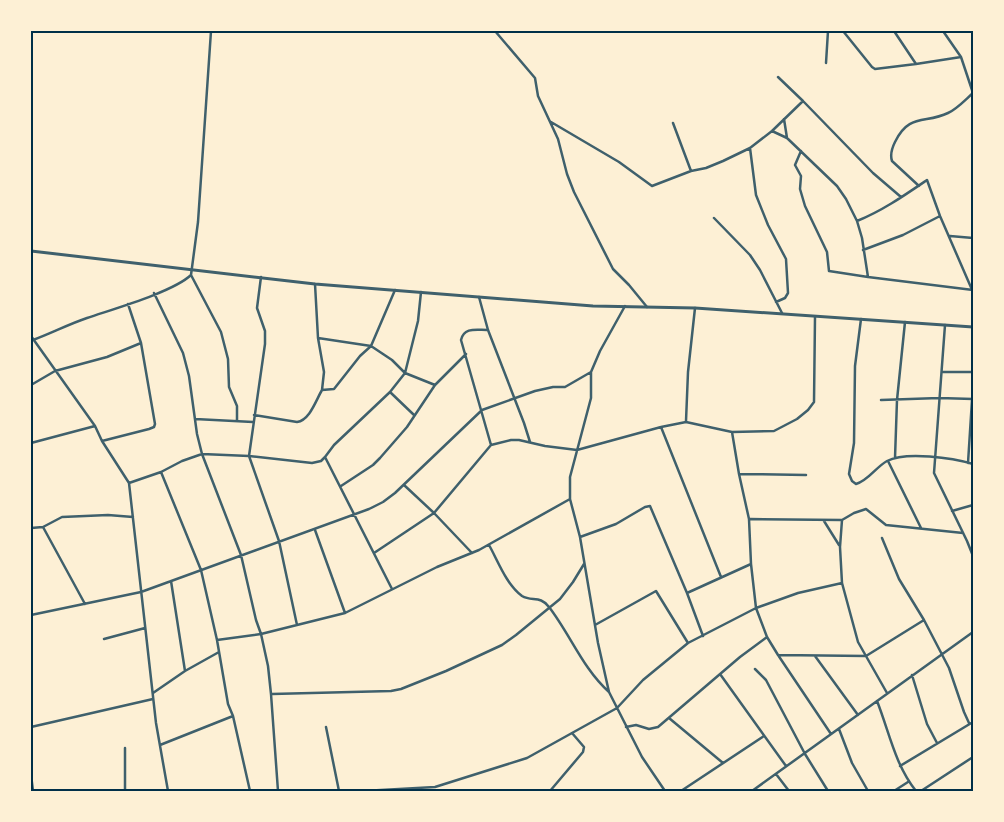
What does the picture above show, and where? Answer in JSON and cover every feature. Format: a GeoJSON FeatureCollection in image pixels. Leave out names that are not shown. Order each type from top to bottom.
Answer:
{"type":"FeatureCollection","features":[{"type":"Feature","properties":{"kind":"street"},"geometry":{"type":"LineString","coordinates":[[212,31],[198,222],[192,272],[221,332],[228,359],[229,387],[237,406],[237,421]]}},
{"type":"Feature","properties":{"kind":"street"},"geometry":{"type":"LineString","coordinates":[[495,31],[534,76],[538,96],[560,144],[567,174],[574,192],[609,262],[647,307]]}},
{"type":"Feature","properties":{"kind":"street"},"geometry":{"type":"LineString","coordinates":[[826,63],[828,31]]}},
{"type":"Feature","properties":{"kind":"street"},"geometry":{"type":"LineString","coordinates":[[843,31],[872,67],[875,68],[961,57]]}},
{"type":"Feature","properties":{"kind":"street"},"geometry":{"type":"LineString","coordinates":[[894,31],[916,64]]}},
{"type":"Feature","properties":{"kind":"street"},"geometry":{"type":"LineString","coordinates":[[918,186],[892,162],[891,153],[897,139],[906,127],[914,121],[950,112],[973,93],[961,57],[943,31]]}},
{"type":"Feature","properties":{"kind":"street"},"geometry":{"type":"LineString","coordinates":[[778,77],[873,173],[902,197]]}},
{"type":"Feature","properties":{"kind":"street"},"geometry":{"type":"LineString","coordinates":[[551,122],[619,162],[652,186],[691,171],[714,165],[750,148],[772,131],[803,101]]}},
{"type":"Feature","properties":{"kind":"street"},"geometry":{"type":"LineString","coordinates":[[784,119],[787,138]]}},
{"type":"Feature","properties":{"kind":"street"},"geometry":{"type":"LineString","coordinates":[[673,123],[691,171]]}},
{"type":"Feature","properties":{"kind":"street"},"geometry":{"type":"LineString","coordinates":[[772,131],[787,138],[837,186],[846,199],[857,221],[862,238],[862,250],[868,277]]}},
{"type":"Feature","properties":{"kind":"street"},"geometry":{"type":"LineString","coordinates":[[750,148],[756,195],[786,259],[788,293],[781,301],[776,302]]}},
{"type":"Feature","properties":{"kind":"street"},"geometry":{"type":"LineString","coordinates":[[801,151],[795,165],[801,176],[800,189],[805,206],[827,252],[829,270],[973,291]]}},
{"type":"Feature","properties":{"kind":"street"},"geometry":{"type":"LineString","coordinates":[[857,221],[870,216],[927,180],[940,216],[973,291]]}},
{"type":"Feature","properties":{"kind":"street"},"geometry":{"type":"LineString","coordinates":[[862,250],[902,235],[940,216]]}},
{"type":"Feature","properties":{"kind":"street"},"geometry":{"type":"LineString","coordinates":[[714,218],[750,255],[760,270],[782,313]]}},
{"type":"Feature","properties":{"kind":"street"},"geometry":{"type":"LineString","coordinates":[[950,236],[973,238]]}},
{"type":"Feature","properties":{"kind":"street"},"geometry":{"type":"LineString","coordinates":[[31,251],[192,272],[261,277],[315,284],[593,306],[695,308],[782,313],[816,318],[861,319],[973,327]]}},
{"type":"Feature","properties":{"kind":"street"},"geometry":{"type":"LineString","coordinates":[[168,791],[153,699],[129,483],[94,426],[32,338],[154,294],[180,283],[192,272]]}},
{"type":"Feature","properties":{"kind":"street"},"geometry":{"type":"LineString","coordinates":[[261,277],[257,308],[266,337],[249,456],[279,541],[298,625]]}},
{"type":"Feature","properties":{"kind":"street"},"geometry":{"type":"LineString","coordinates":[[254,415],[301,422],[308,415],[322,390],[324,372],[318,338],[315,284]]}},
{"type":"Feature","properties":{"kind":"street"},"geometry":{"type":"LineString","coordinates":[[322,390],[334,389],[360,356],[371,346],[395,290]]}},
{"type":"Feature","properties":{"kind":"street"},"geometry":{"type":"LineString","coordinates":[[129,483],[161,472],[182,461],[202,454],[249,456],[312,463],[321,460],[390,392],[405,372],[418,321],[421,292]]}},
{"type":"Feature","properties":{"kind":"street"},"geometry":{"type":"LineString","coordinates":[[154,294],[183,353],[189,376],[202,454],[241,555],[261,634],[268,666],[278,791]]}},
{"type":"Feature","properties":{"kind":"street"},"geometry":{"type":"LineString","coordinates":[[479,296],[488,330],[530,442]]}},
{"type":"Feature","properties":{"kind":"street"},"geometry":{"type":"LineString","coordinates":[[102,441],[149,430],[154,427],[141,343],[128,304]]}},
{"type":"Feature","properties":{"kind":"street"},"geometry":{"type":"LineString","coordinates":[[625,306],[600,351],[591,372],[591,398],[570,477],[570,499],[580,537],[595,625],[610,692],[616,708],[642,757],[665,791]]}},
{"type":"Feature","properties":{"kind":"street"},"geometry":{"type":"LineString","coordinates":[[686,422],[688,372],[695,308]]}},
{"type":"Feature","properties":{"kind":"street"},"geometry":{"type":"LineString","coordinates":[[374,553],[434,513],[491,445],[510,440],[577,450],[686,422],[732,432],[774,431],[797,419],[814,402],[816,318]]}},
{"type":"Feature","properties":{"kind":"street"},"geometry":{"type":"LineString","coordinates":[[861,319],[855,366],[854,443],[849,474],[852,481],[856,484],[862,482],[888,460],[895,458],[934,456],[973,464]]}},
{"type":"Feature","properties":{"kind":"street"},"geometry":{"type":"LineString","coordinates":[[895,458],[897,400],[904,322]]}},
{"type":"Feature","properties":{"kind":"street"},"geometry":{"type":"LineString","coordinates":[[945,325],[934,473],[973,556]]}},
{"type":"Feature","properties":{"kind":"street"},"geometry":{"type":"LineString","coordinates":[[488,330],[465,332],[461,340],[491,445]]}},
{"type":"Feature","properties":{"kind":"street"},"geometry":{"type":"LineString","coordinates":[[318,338],[371,346],[392,360],[405,372],[435,384]]}},
{"type":"Feature","properties":{"kind":"street"},"geometry":{"type":"LineString","coordinates":[[31,385],[55,371],[107,357],[141,343]]}},
{"type":"Feature","properties":{"kind":"street"},"geometry":{"type":"LineString","coordinates":[[340,486],[373,465],[380,458],[402,433],[435,384],[466,354]]}},
{"type":"Feature","properties":{"kind":"street"},"geometry":{"type":"LineString","coordinates":[[31,615],[141,592],[355,515],[383,502],[482,410],[514,398],[553,387],[565,387],[591,372]]}},
{"type":"Feature","properties":{"kind":"street"},"geometry":{"type":"LineString","coordinates":[[942,372],[973,372]]}},
{"type":"Feature","properties":{"kind":"street"},"geometry":{"type":"LineString","coordinates":[[390,392],[414,415]]}},
{"type":"Feature","properties":{"kind":"street"},"geometry":{"type":"LineString","coordinates":[[881,400],[973,399],[968,463]]}},
{"type":"Feature","properties":{"kind":"street"},"geometry":{"type":"LineString","coordinates":[[195,420],[253,422]]}},
{"type":"Feature","properties":{"kind":"street"},"geometry":{"type":"LineString","coordinates":[[31,443],[94,426]]}},
{"type":"Feature","properties":{"kind":"street"},"geometry":{"type":"LineString","coordinates":[[661,427],[721,577]]}},
{"type":"Feature","properties":{"kind":"street"},"geometry":{"type":"LineString","coordinates":[[732,432],[739,474],[750,519],[751,564],[756,608],[778,655],[831,734]]}},
{"type":"Feature","properties":{"kind":"street"},"geometry":{"type":"LineString","coordinates":[[325,457],[392,590]]}},
{"type":"Feature","properties":{"kind":"street"},"geometry":{"type":"LineString","coordinates":[[888,460],[921,528]]}},
{"type":"Feature","properties":{"kind":"street"},"geometry":{"type":"LineString","coordinates":[[161,472],[201,570],[217,640],[228,704],[233,716],[250,791]]}},
{"type":"Feature","properties":{"kind":"street"},"geometry":{"type":"LineString","coordinates":[[739,474],[806,475]]}},
{"type":"Feature","properties":{"kind":"street"},"geometry":{"type":"LineString","coordinates":[[403,485],[434,513],[472,553]]}},
{"type":"Feature","properties":{"kind":"street"},"geometry":{"type":"LineString","coordinates":[[217,640],[261,634],[345,614],[437,567],[472,553],[570,499]]}},
{"type":"Feature","properties":{"kind":"street"},"geometry":{"type":"LineString","coordinates":[[952,511],[973,505]]}},
{"type":"Feature","properties":{"kind":"street"},"geometry":{"type":"LineString","coordinates":[[580,537],[616,524],[650,506],[703,636]]}},
{"type":"Feature","properties":{"kind":"street"},"geometry":{"type":"LineString","coordinates":[[750,519],[842,520],[866,509],[886,525],[963,533]]}},
{"type":"Feature","properties":{"kind":"street"},"geometry":{"type":"LineString","coordinates":[[31,528],[43,527],[62,517],[108,515],[133,517]]}},
{"type":"Feature","properties":{"kind":"street"},"geometry":{"type":"LineString","coordinates":[[842,520],[840,547],[842,583],[856,636],[887,693]]}},
{"type":"Feature","properties":{"kind":"street"},"geometry":{"type":"LineString","coordinates":[[824,521],[840,547]]}},
{"type":"Feature","properties":{"kind":"street"},"geometry":{"type":"LineString","coordinates":[[43,527],[86,604]]}},
{"type":"Feature","properties":{"kind":"street"},"geometry":{"type":"LineString","coordinates":[[315,530],[345,614]]}},
{"type":"Feature","properties":{"kind":"street"},"geometry":{"type":"LineString","coordinates":[[882,538],[899,579],[942,654],[956,684],[964,712],[971,723],[900,766]]}},
{"type":"Feature","properties":{"kind":"street"},"geometry":{"type":"LineString","coordinates":[[967,541],[973,540]]}},
{"type":"Feature","properties":{"kind":"street"},"geometry":{"type":"LineString","coordinates":[[488,544],[513,586],[522,596],[540,599],[549,606],[582,658],[610,692]]}},
{"type":"Feature","properties":{"kind":"street"},"geometry":{"type":"LineString","coordinates":[[271,694],[391,691],[401,689],[502,645],[568,590],[585,562]]}},
{"type":"Feature","properties":{"kind":"street"},"geometry":{"type":"LineString","coordinates":[[687,593],[751,564]]}},
{"type":"Feature","properties":{"kind":"street"},"geometry":{"type":"LineString","coordinates":[[171,581],[185,671]]}},
{"type":"Feature","properties":{"kind":"street"},"geometry":{"type":"LineString","coordinates":[[363,791],[435,787],[527,758],[616,708],[638,685],[688,643],[756,608],[798,593],[842,583]]}},
{"type":"Feature","properties":{"kind":"street"},"geometry":{"type":"LineString","coordinates":[[595,625],[656,591],[688,643]]}},
{"type":"Feature","properties":{"kind":"street"},"geometry":{"type":"LineString","coordinates":[[778,655],[866,656],[924,620]]}},
{"type":"Feature","properties":{"kind":"street"},"geometry":{"type":"LineString","coordinates":[[104,639],[145,628]]}},
{"type":"Feature","properties":{"kind":"street"},"geometry":{"type":"LineString","coordinates":[[752,791],[973,632]]}},
{"type":"Feature","properties":{"kind":"street"},"geometry":{"type":"LineString","coordinates":[[626,727],[636,725],[654,729],[753,647],[768,637]]}},
{"type":"Feature","properties":{"kind":"street"},"geometry":{"type":"LineString","coordinates":[[153,693],[185,671],[219,652]]}},
{"type":"Feature","properties":{"kind":"street"},"geometry":{"type":"LineString","coordinates":[[814,655],[858,715]]}},
{"type":"Feature","properties":{"kind":"street"},"geometry":{"type":"LineString","coordinates":[[755,669],[766,680],[805,754],[828,791]]}},
{"type":"Feature","properties":{"kind":"street"},"geometry":{"type":"LineString","coordinates":[[720,674],[786,766]]}},
{"type":"Feature","properties":{"kind":"street"},"geometry":{"type":"LineString","coordinates":[[912,675],[926,724],[937,743]]}},
{"type":"Feature","properties":{"kind":"street"},"geometry":{"type":"LineString","coordinates":[[31,727],[153,699]]}},
{"type":"Feature","properties":{"kind":"street"},"geometry":{"type":"LineString","coordinates":[[877,700],[900,766],[908,782],[916,791]]}},
{"type":"Feature","properties":{"kind":"street"},"geometry":{"type":"LineString","coordinates":[[160,745],[233,716]]}},
{"type":"Feature","properties":{"kind":"street"},"geometry":{"type":"LineString","coordinates":[[669,718],[723,763]]}},
{"type":"Feature","properties":{"kind":"street"},"geometry":{"type":"LineString","coordinates":[[326,727],[339,791]]}},
{"type":"Feature","properties":{"kind":"street"},"geometry":{"type":"LineString","coordinates":[[838,729],[852,763],[868,791]]}},
{"type":"Feature","properties":{"kind":"street"},"geometry":{"type":"LineString","coordinates":[[552,790],[584,749],[572,733]]}},
{"type":"Feature","properties":{"kind":"street"},"geometry":{"type":"LineString","coordinates":[[681,791],[764,736]]}},
{"type":"Feature","properties":{"kind":"street"},"geometry":{"type":"LineString","coordinates":[[125,748],[126,791]]}},
{"type":"Feature","properties":{"kind":"street"},"geometry":{"type":"LineString","coordinates":[[920,791],[973,757]]}},
{"type":"Feature","properties":{"kind":"street"},"geometry":{"type":"LineString","coordinates":[[776,774],[790,791]]}},
{"type":"Feature","properties":{"kind":"street"},"geometry":{"type":"LineString","coordinates":[[31,775],[33,791]]}},
{"type":"Feature","properties":{"kind":"street"},"geometry":{"type":"LineString","coordinates":[[894,791],[908,782]]}},
{"type":"Feature","properties":{"kind":"street"},"geometry":{"type":"LineString","coordinates":[[435,787],[437,791]]}}]}
